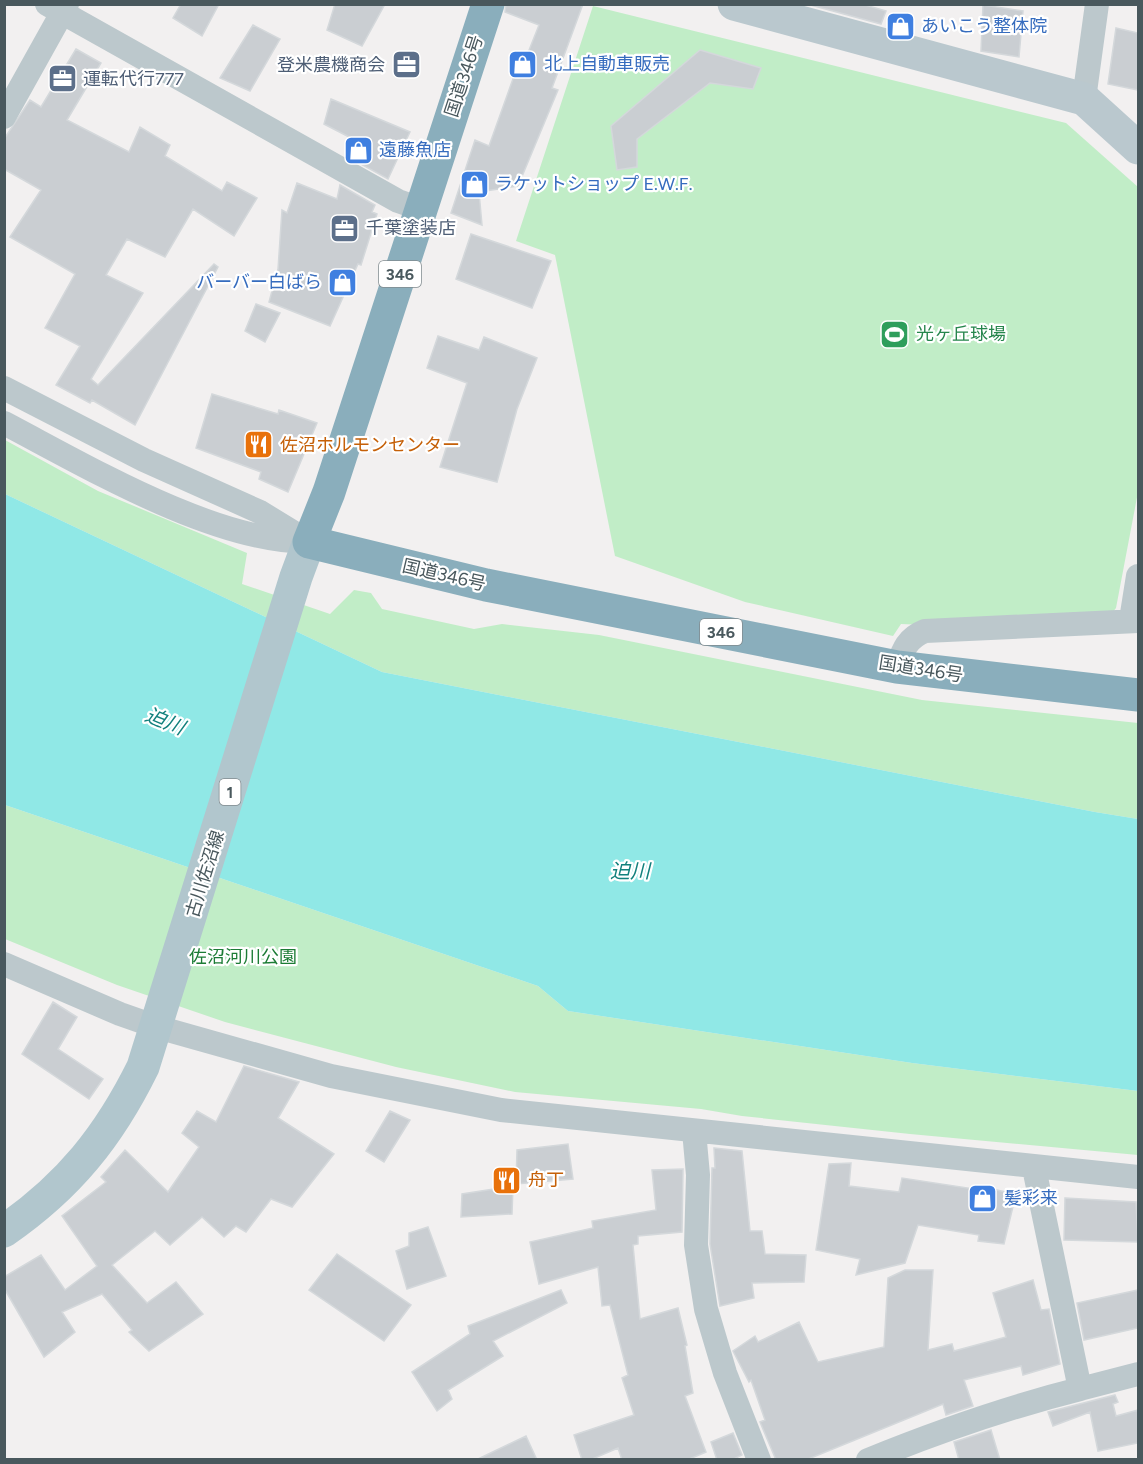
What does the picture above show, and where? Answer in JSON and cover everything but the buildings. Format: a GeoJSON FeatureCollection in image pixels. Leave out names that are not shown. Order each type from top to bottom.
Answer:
{"type":"FeatureCollection","features":[{"type":"Feature","properties":{"kind":"highway","name":"国道346号"},"geometry":{"type":"LineString","coordinates":[[488,4],[328,492],[304,554],[486,585],[897,667],[1138,695]]}},
{"type":"Feature","properties":{"kind":"main road","name":"古川佐沼線"},"geometry":{"type":"LineString","coordinates":[[4,1231],[45,1200],[108,1131],[143,1067],[304,554]]}},
{"type":"Feature","properties":{"kind":"street"},"geometry":{"type":"LineString","coordinates":[[734,4],[1084,99],[1138,148]]}},
{"type":"Feature","properties":{"kind":"street"},"geometry":{"type":"LineString","coordinates":[[1084,99],[1096,4]]}},
{"type":"Feature","properties":{"kind":"street"},"geometry":{"type":"LineString","coordinates":[[4,117],[59,7],[398,201],[421,209]]}},
{"type":"Feature","properties":{"kind":"street"},"geometry":{"type":"LineString","coordinates":[[4,388],[144,460],[260,512],[304,554]]}},
{"type":"Feature","properties":{"kind":"street"},"geometry":{"type":"LineString","coordinates":[[4,423],[125,484],[205,520],[243,533],[278,541],[304,554]]}},
{"type":"Feature","properties":{"kind":"street"},"geometry":{"type":"LineString","coordinates":[[897,667],[904,646],[916,634],[925,631],[1135,621],[1138,576]]}},
{"type":"Feature","properties":{"kind":"street"},"geometry":{"type":"LineString","coordinates":[[4,964],[120,1014],[159,1022],[331,1076],[501,1110],[1034,1168],[1138,1177]]}},
{"type":"Feature","properties":{"kind":"street"},"geometry":{"type":"LineString","coordinates":[[694,1131],[698,1175],[696,1245],[706,1309],[725,1373],[759,1460]]}},
{"type":"Feature","properties":{"kind":"street"},"geometry":{"type":"LineString","coordinates":[[1034,1168],[1080,1389]]}},
{"type":"Feature","properties":{"kind":"street"},"geometry":{"type":"LineString","coordinates":[[868,1460],[925,1449],[1041,1398],[1138,1374]]}},
{"type":"Feature","properties":{"kind":"green space","name":"光ヶ丘球場"},"geometry":{"type":"Polygon","coordinates":[[[593,6],[1066,123],[1138,187],[1138,492],[1116,608],[1097,632],[901,624],[893,636],[745,602],[615,556],[555,255],[516,241],[593,6]]]}},
{"type":"Feature","properties":{"kind":"green space"},"geometry":{"type":"Polygon","coordinates":[[[5,440],[98,491],[247,553],[242,584],[330,614],[354,590],[371,593],[382,609],[474,629],[502,624],[599,635],[922,700],[1138,723],[1138,819],[382,672],[5,494],[5,440]]]}},
{"type":"Feature","properties":{"kind":"green space","name":"佐沼河川公園"},"geometry":{"type":"Polygon","coordinates":[[[5,805],[538,986],[568,1011],[912,1063],[1138,1091],[1138,1155],[910,1134],[742,1116],[701,1109],[515,1092],[396,1067],[225,1022],[117,985],[5,939],[5,805]]]}},
{"type":"Feature","properties":{"kind":"water","name":"迫川"},"geometry":{"type":"Polygon","coordinates":[[[5,494],[382,672],[1138,819],[1138,1091],[912,1063],[568,1011],[538,986],[5,805],[5,494]]]}},
{"type":"Feature","properties":{"kind":"place","name":"あいこう整体院"},"geometry":{"type":"Point","coordinates":[900,26]}},
{"type":"Feature","properties":{"kind":"place","name":"北上自動車販売"},"geometry":{"type":"Point","coordinates":[523,64]}},
{"type":"Feature","properties":{"kind":"place","name":"登米農機商会"},"geometry":{"type":"Point","coordinates":[406,65]}},
{"type":"Feature","properties":{"kind":"place","name":"運転代行777"},"geometry":{"type":"Point","coordinates":[62,79]}},
{"type":"Feature","properties":{"kind":"place","name":"遠藤魚店"},"geometry":{"type":"Point","coordinates":[358,150]}},
{"type":"Feature","properties":{"kind":"place","name":"ラケットショップ E.W.F."},"geometry":{"type":"Point","coordinates":[474,184]}},
{"type":"Feature","properties":{"kind":"place","name":"千葉塗装店"},"geometry":{"type":"Point","coordinates":[345,228]}},
{"type":"Feature","properties":{"kind":"place","name":"バーバー白ばら"},"geometry":{"type":"Point","coordinates":[343,282]}},
{"type":"Feature","properties":{"kind":"place","name":"光ヶ丘球場"},"geometry":{"type":"Point","coordinates":[895,334]}},
{"type":"Feature","properties":{"kind":"place","name":"佐沼ホルモンセンター"},"geometry":{"type":"Point","coordinates":[259,445]}},
{"type":"Feature","properties":{"kind":"place","name":"舟丁"},"geometry":{"type":"Point","coordinates":[507,1180]}},
{"type":"Feature","properties":{"kind":"place","name":"髪彩来"},"geometry":{"type":"Point","coordinates":[983,1198]}}]}
